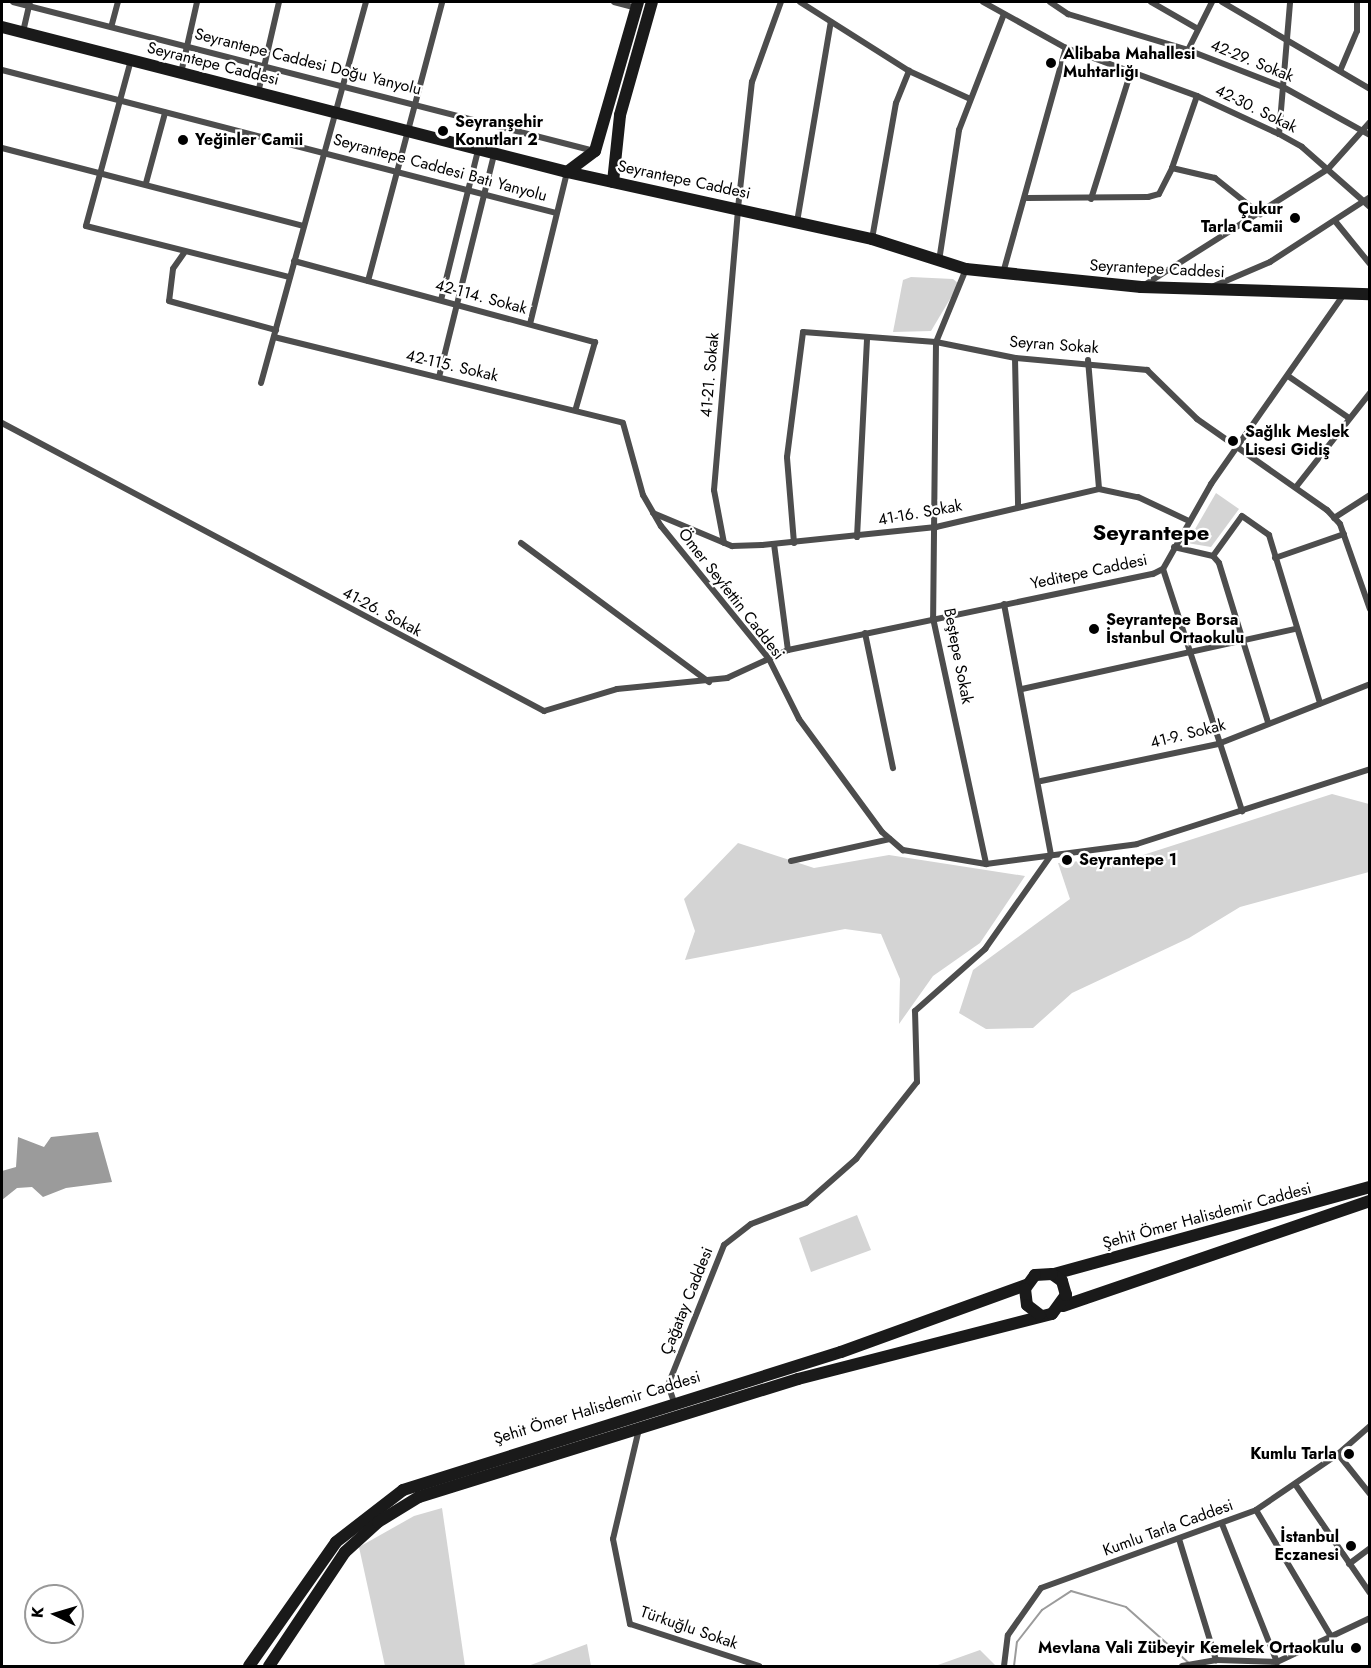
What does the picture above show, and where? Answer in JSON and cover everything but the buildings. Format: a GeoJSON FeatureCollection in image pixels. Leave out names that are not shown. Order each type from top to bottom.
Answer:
{"type":"FeatureCollection","features":[{"type":"Feature","properties":{"kind":"main road"},"geometry":{"type":"LineString","coordinates":[[613,182],[620,116],[652,2]]}},
{"type":"Feature","properties":{"kind":"main road"},"geometry":{"type":"LineString","coordinates":[[567,172],[595,151],[637,5]]}},
{"type":"Feature","properties":{"kind":"main road","name":"Seyrantepe Caddesi"},"geometry":{"type":"LineString","coordinates":[[2,27],[567,172],[872,239],[939,263],[966,269],[1002,276],[1141,287],[1370,294]]}},
{"type":"Feature","properties":{"kind":"main road","name":"Şehit Ömer Halisdemir Caddesi"},"geometry":{"type":"LineString","coordinates":[[1053,1274],[1370,1187]]}},
{"type":"Feature","properties":{"kind":"main road","name":"Şehit Ömer Halisdemir Caddesi"},"geometry":{"type":"LineString","coordinates":[[1063,1306],[1370,1201]]}},
{"type":"Feature","properties":{"kind":"main road"},"geometry":{"type":"LineString","coordinates":[[1037,1274],[1053,1274],[1066,1288],[1063,1306],[1040,1314],[1026,1304],[1026,1285],[1037,1274]]}},
{"type":"Feature","properties":{"kind":"main road","name":"Şehit Ömer Halisdemir Caddesi"},"geometry":{"type":"LineString","coordinates":[[249,1666],[321,1559],[389,1498],[450,1471],[841,1352],[1026,1285]]}},
{"type":"Feature","properties":{"kind":"main road","name":"Şehit Ömer Halisdemir Caddesi"},"geometry":{"type":"LineString","coordinates":[[269,1666],[334,1564],[400,1507],[451,1484],[639,1426],[1040,1314]]}},
{"type":"Feature","properties":{"kind":"street","name":"Seyrantepe Caddesi Doğu Yanyolu"},"geometry":{"type":"LineString","coordinates":[[13,2],[112,24],[264,66],[595,151]]}},
{"type":"Feature","properties":{"kind":"street"},"geometry":{"type":"LineString","coordinates":[[112,24],[118,2]]}},
{"type":"Feature","properties":{"kind":"street"},"geometry":{"type":"LineString","coordinates":[[181,73],[197,2]]}},
{"type":"Feature","properties":{"kind":"street"},"geometry":{"type":"LineString","coordinates":[[258,93],[279,2]]}},
{"type":"Feature","properties":{"kind":"street"},"geometry":{"type":"LineString","coordinates":[[261,383],[366,2]]}},
{"type":"Feature","properties":{"kind":"street"},"geometry":{"type":"LineString","coordinates":[[368,281],[442,2]]}},
{"type":"Feature","properties":{"kind":"street"},"geometry":{"type":"LineString","coordinates":[[614,2],[637,5]]}},
{"type":"Feature","properties":{"kind":"street","name":"41-21. Sokak"},"geometry":{"type":"LineString","coordinates":[[724,543],[714,490],[738,208],[752,82],[781,2]]}},
{"type":"Feature","properties":{"kind":"street"},"geometry":{"type":"LineString","coordinates":[[800,2],[909,71],[968,98]]}},
{"type":"Feature","properties":{"kind":"street","name":"42-30. Sokak"},"geometry":{"type":"LineString","coordinates":[[983,2],[1066,48],[1197,96],[1279,134],[1328,169],[1362,203],[1370,207]]}},
{"type":"Feature","properties":{"kind":"street","name":"42-29. Sokak"},"geometry":{"type":"LineString","coordinates":[[1050,2],[1068,14],[1188,50],[1283,87],[1367,134]]}},
{"type":"Feature","properties":{"kind":"street"},"geometry":{"type":"LineString","coordinates":[[1151,2],[1198,29]]}},
{"type":"Feature","properties":{"kind":"street"},"geometry":{"type":"LineString","coordinates":[[1188,50],[1212,2]]}},
{"type":"Feature","properties":{"kind":"street"},"geometry":{"type":"LineString","coordinates":[[1222,2],[1286,37],[1370,89]]}},
{"type":"Feature","properties":{"kind":"street"},"geometry":{"type":"LineString","coordinates":[[1279,134],[1290,2]]}},
{"type":"Feature","properties":{"kind":"street"},"geometry":{"type":"LineString","coordinates":[[1340,71],[1357,31],[1357,2]]}},
{"type":"Feature","properties":{"kind":"street"},"geometry":{"type":"LineString","coordinates":[[23,33],[29,4]]}},
{"type":"Feature","properties":{"kind":"street"},"geometry":{"type":"LineString","coordinates":[[939,263],[968,98],[1004,14]]}},
{"type":"Feature","properties":{"kind":"street"},"geometry":{"type":"LineString","coordinates":[[797,222],[831,21]]}},
{"type":"Feature","properties":{"kind":"street"},"geometry":{"type":"LineString","coordinates":[[1002,276],[1027,198],[1066,48]]}},
{"type":"Feature","properties":{"kind":"street"},"geometry":{"type":"LineString","coordinates":[[131,60],[86,226],[184,253],[289,278]]}},
{"type":"Feature","properties":{"kind":"street","name":"Seyrantepe Caddesi Batı Yanyolu"},"geometry":{"type":"LineString","coordinates":[[2,70],[120,102],[324,150],[556,213]]}},
{"type":"Feature","properties":{"kind":"street"},"geometry":{"type":"LineString","coordinates":[[872,239],[896,103],[909,71]]}},
{"type":"Feature","properties":{"kind":"street"},"geometry":{"type":"LineString","coordinates":[[1091,199],[1131,71]]}},
{"type":"Feature","properties":{"kind":"street"},"geometry":{"type":"LineString","coordinates":[[1027,198],[1091,199],[1159,194],[1172,168],[1197,96]]}},
{"type":"Feature","properties":{"kind":"street"},"geometry":{"type":"LineString","coordinates":[[146,183],[165,113]]}},
{"type":"Feature","properties":{"kind":"street"},"geometry":{"type":"LineString","coordinates":[[1141,287],[1328,169],[1367,134],[1370,122]]}},
{"type":"Feature","properties":{"kind":"street"},"geometry":{"type":"LineString","coordinates":[[2,148],[100,171],[303,226]]}},
{"type":"Feature","properties":{"kind":"street"},"geometry":{"type":"LineString","coordinates":[[441,300],[478,150]]}},
{"type":"Feature","properties":{"kind":"street"},"geometry":{"type":"LineString","coordinates":[[439,377],[494,154]]}},
{"type":"Feature","properties":{"kind":"street"},"geometry":{"type":"LineString","coordinates":[[1172,168],[1215,178],[1260,214]]}},
{"type":"Feature","properties":{"kind":"street"},"geometry":{"type":"LineString","coordinates":[[530,324],[567,172]]}},
{"type":"Feature","properties":{"kind":"street"},"geometry":{"type":"LineString","coordinates":[[1208,288],[1270,262],[1370,197]]}},
{"type":"Feature","properties":{"kind":"street"},"geometry":{"type":"LineString","coordinates":[[1335,221],[1370,264]]}},
{"type":"Feature","properties":{"kind":"street"},"geometry":{"type":"LineString","coordinates":[[184,253],[173,269],[169,302],[276,330]]}},
{"type":"Feature","properties":{"kind":"street","name":"42-114. Sokak"},"geometry":{"type":"LineString","coordinates":[[294,261],[595,342],[576,408]]}},
{"type":"Feature","properties":{"kind":"street"},"geometry":{"type":"LineString","coordinates":[[936,342],[966,269]]}},
{"type":"Feature","properties":{"kind":"street","name":"Yeditepe Caddesi"},"geometry":{"type":"LineString","coordinates":[[769,659],[788,650],[933,618],[1146,577],[1163,569],[1189,521],[1344,293]]}},
{"type":"Feature","properties":{"kind":"street","name":"Seyran Sokak"},"geometry":{"type":"LineString","coordinates":[[794,543],[787,457],[803,332],[936,342],[1015,358],[1088,360],[1147,370],[1197,420],[1237,450],[1296,487],[1334,518],[1344,534],[1369,606]]}},
{"type":"Feature","properties":{"kind":"street"},"geometry":{"type":"LineString","coordinates":[[857,537],[867,337]]}},
{"type":"Feature","properties":{"kind":"street","name":"42-115. Sokak"},"geometry":{"type":"LineString","coordinates":[[274,338],[576,408],[623,423]]}},
{"type":"Feature","properties":{"kind":"street","name":"Beştepe Sokak"},"geometry":{"type":"LineString","coordinates":[[936,342],[936,527],[933,618],[986,864]]}},
{"type":"Feature","properties":{"kind":"street"},"geometry":{"type":"LineString","coordinates":[[1015,358],[1018,507]]}},
{"type":"Feature","properties":{"kind":"street"},"geometry":{"type":"LineString","coordinates":[[1088,360],[1099,489]]}},
{"type":"Feature","properties":{"kind":"street"},"geometry":{"type":"LineString","coordinates":[[1288,376],[1349,418]]}},
{"type":"Feature","properties":{"kind":"street"},"geometry":{"type":"LineString","coordinates":[[1296,487],[1370,393]]}},
{"type":"Feature","properties":{"kind":"street","name":"41-26. Sokak"},"geometry":{"type":"LineString","coordinates":[[2,423],[530,707],[544,711],[617,689],[709,682],[769,659]]}},
{"type":"Feature","properties":{"kind":"street","name":"Ömer Seyfettin Caddesi"},"geometry":{"type":"LineString","coordinates":[[623,423],[631,463],[653,513],[769,659],[799,719],[890,839],[903,850],[986,864],[1137,844],[1370,769]]}},
{"type":"Feature","properties":{"kind":"street","name":"41-16. Sokak"},"geometry":{"type":"LineString","coordinates":[[653,513],[724,543],[794,543],[936,527],[1099,489],[1138,497],[1189,521]]}},
{"type":"Feature","properties":{"kind":"street"},"geometry":{"type":"LineString","coordinates":[[1334,518],[1370,495]]}},
{"type":"Feature","properties":{"kind":"street"},"geometry":{"type":"LineString","coordinates":[[1213,556],[1242,516],[1269,535],[1320,703]]}},
{"type":"Feature","properties":{"kind":"street"},"geometry":{"type":"LineString","coordinates":[[1275,558],[1344,534]]}},
{"type":"Feature","properties":{"kind":"street"},"geometry":{"type":"LineString","coordinates":[[522,543],[709,682]]}},
{"type":"Feature","properties":{"kind":"street"},"geometry":{"type":"LineString","coordinates":[[774,544],[788,650]]}},
{"type":"Feature","properties":{"kind":"street"},"geometry":{"type":"LineString","coordinates":[[1174,547],[1213,556]]}},
{"type":"Feature","properties":{"kind":"street"},"geometry":{"type":"LineString","coordinates":[[1213,556],[1245,642],[1268,722]]}},
{"type":"Feature","properties":{"kind":"street"},"geometry":{"type":"LineString","coordinates":[[1163,569],[1218,744],[1242,811]]}},
{"type":"Feature","properties":{"kind":"street"},"geometry":{"type":"LineString","coordinates":[[1004,604],[1041,781],[1051,855]]}},
{"type":"Feature","properties":{"kind":"street"},"geometry":{"type":"LineString","coordinates":[[1022,689],[1245,642],[1296,628]]}},
{"type":"Feature","properties":{"kind":"street"},"geometry":{"type":"LineString","coordinates":[[865,633],[893,768]]}},
{"type":"Feature","properties":{"kind":"street","name":"41-9. Sokak"},"geometry":{"type":"LineString","coordinates":[[1041,781],[1218,744],[1268,722],[1370,684]]}},
{"type":"Feature","properties":{"kind":"street"},"geometry":{"type":"LineString","coordinates":[[791,861],[890,839]]}},
{"type":"Feature","properties":{"kind":"street","name":"Çağatay Caddesi"},"geometry":{"type":"LineString","coordinates":[[674,1402],[668,1385],[724,1245],[751,1224],[806,1203],[856,1159],[917,1082],[915,1011],[986,949],[1051,855]]}},
{"type":"Feature","properties":{"kind":"street","name":"Türkuğlu Sokak"},"geometry":{"type":"LineString","coordinates":[[639,1426],[614,1539],[630,1624],[759,1666]]}},
{"type":"Feature","properties":{"kind":"street","name":"Kumlu Tarla Caddesi"},"geometry":{"type":"LineString","coordinates":[[1004,1666],[1008,1635],[1041,1588],[1256,1510],[1338,1455],[1370,1426]]}},
{"type":"Feature","properties":{"kind":"street"},"geometry":{"type":"LineString","coordinates":[[1338,1455],[1369,1493]]}},
{"type":"Feature","properties":{"kind":"street"},"geometry":{"type":"LineString","coordinates":[[1295,1484],[1370,1593]]}},
{"type":"Feature","properties":{"kind":"street"},"geometry":{"type":"LineString","coordinates":[[1256,1510],[1332,1638]]}},
{"type":"Feature","properties":{"kind":"street"},"geometry":{"type":"LineString","coordinates":[[1222,1524],[1277,1662]]}},
{"type":"Feature","properties":{"kind":"street"},"geometry":{"type":"LineString","coordinates":[[1179,1539],[1216,1660]]}},
{"type":"Feature","properties":{"kind":"street"},"geometry":{"type":"LineString","coordinates":[[1349,1563],[1370,1548]]}},
{"type":"Feature","properties":{"kind":"street"},"geometry":{"type":"LineString","coordinates":[[1183,1666],[1216,1660],[1277,1662],[1332,1638],[1370,1618]]}},
{"type":"Feature","properties":{"kind":"shaded area"},"geometry":{"type":"Polygon","coordinates":[[[911,277],[953,279],[959,284],[931,331],[893,332],[903,280],[911,277]]]}},
{"type":"Feature","properties":{"kind":"shaded area"},"geometry":{"type":"Polygon","coordinates":[[[1216,493],[1239,509],[1211,547],[1187,543],[1216,493]]]}},
{"type":"Feature","properties":{"kind":"shaded area"},"geometry":{"type":"Polygon","coordinates":[[[1332,794],[1369,804],[1369,872],[1240,907],[1189,938],[1072,993],[1033,1028],[986,1029],[959,1013],[973,970],[1070,899],[1058,863],[1140,856],[1332,794]]]}},
{"type":"Feature","properties":{"kind":"shaded area"},"geometry":{"type":"Polygon","coordinates":[[[738,843],[814,868],[889,855],[1025,876],[980,943],[933,976],[899,1024],[900,979],[881,934],[845,929],[685,960],[695,931],[684,899],[738,843]]]}},
{"type":"Feature","properties":{"kind":"shaded area"},"geometry":{"type":"Polygon","coordinates":[[[98,1132],[112,1182],[66,1188],[43,1197],[32,1187],[17,1188],[2,1200],[2,1171],[16,1167],[18,1137],[44,1147],[51,1137],[98,1132]]]}},
{"type":"Feature","properties":{"kind":"shaded area"},"geometry":{"type":"Polygon","coordinates":[[[857,1215],[871,1250],[811,1272],[799,1238],[857,1215]]]}},
{"type":"Feature","properties":{"kind":"shaded area"},"geometry":{"type":"Polygon","coordinates":[[[442,1508],[465,1666],[385,1666],[359,1547],[414,1516],[442,1508]]]}},
{"type":"Feature","properties":{"kind":"shaded area"},"geometry":{"type":"Polygon","coordinates":[[[587,1644],[591,1666],[528,1666],[587,1644]]]}},
{"type":"Feature","properties":{"kind":"shaded area"},"geometry":{"type":"Polygon","coordinates":[[[980,1650],[996,1666],[935,1666],[980,1650]]]}},
{"type":"Feature","properties":{"kind":"waterway"},"geometry":{"type":"LineString","coordinates":[[1014,1666],[1017,1642],[1042,1610],[1071,1591],[1126,1607],[1190,1664]]}},
{"type":"Feature","properties":{"kind":"place","name":"Alibaba Mahallesi Muhtarlığı"},"geometry":{"type":"Point","coordinates":[1051,63]}},
{"type":"Feature","properties":{"kind":"place","name":"Seyranşehir Konutları 2"},"geometry":{"type":"Point","coordinates":[443,131]}},
{"type":"Feature","properties":{"kind":"place","name":"Yeğinler Camii"},"geometry":{"type":"Point","coordinates":[183,140]}},
{"type":"Feature","properties":{"kind":"place","name":"Çukur Tarla Camii"},"geometry":{"type":"Point","coordinates":[1295,218]}},
{"type":"Feature","properties":{"kind":"place","name":"Sağlık Meslek Lisesi Gidiş"},"geometry":{"type":"Point","coordinates":[1233,441]}},
{"type":"Feature","properties":{"kind":"place","name":"Seyrantepe Borsa İstanbul Ortaokulu"},"geometry":{"type":"Point","coordinates":[1094,629]}},
{"type":"Feature","properties":{"kind":"place","name":"Seyrantepe 1"},"geometry":{"type":"Point","coordinates":[1067,860]}},
{"type":"Feature","properties":{"kind":"place","name":"Kumlu Tarla"},"geometry":{"type":"Point","coordinates":[1349,1454]}},
{"type":"Feature","properties":{"kind":"place","name":"İstanbul Eczanesi"},"geometry":{"type":"Point","coordinates":[1351,1546]}},
{"type":"Feature","properties":{"kind":"place","name":"Mevlana Vali Zübeyir Kemelek Ortaokulu"},"geometry":{"type":"Point","coordinates":[1356,1648]}},
{"type":"Feature","properties":{"kind":"district","name":"Seyrantepe"},"geometry":{"type":"Point","coordinates":[1151,533]}}]}
